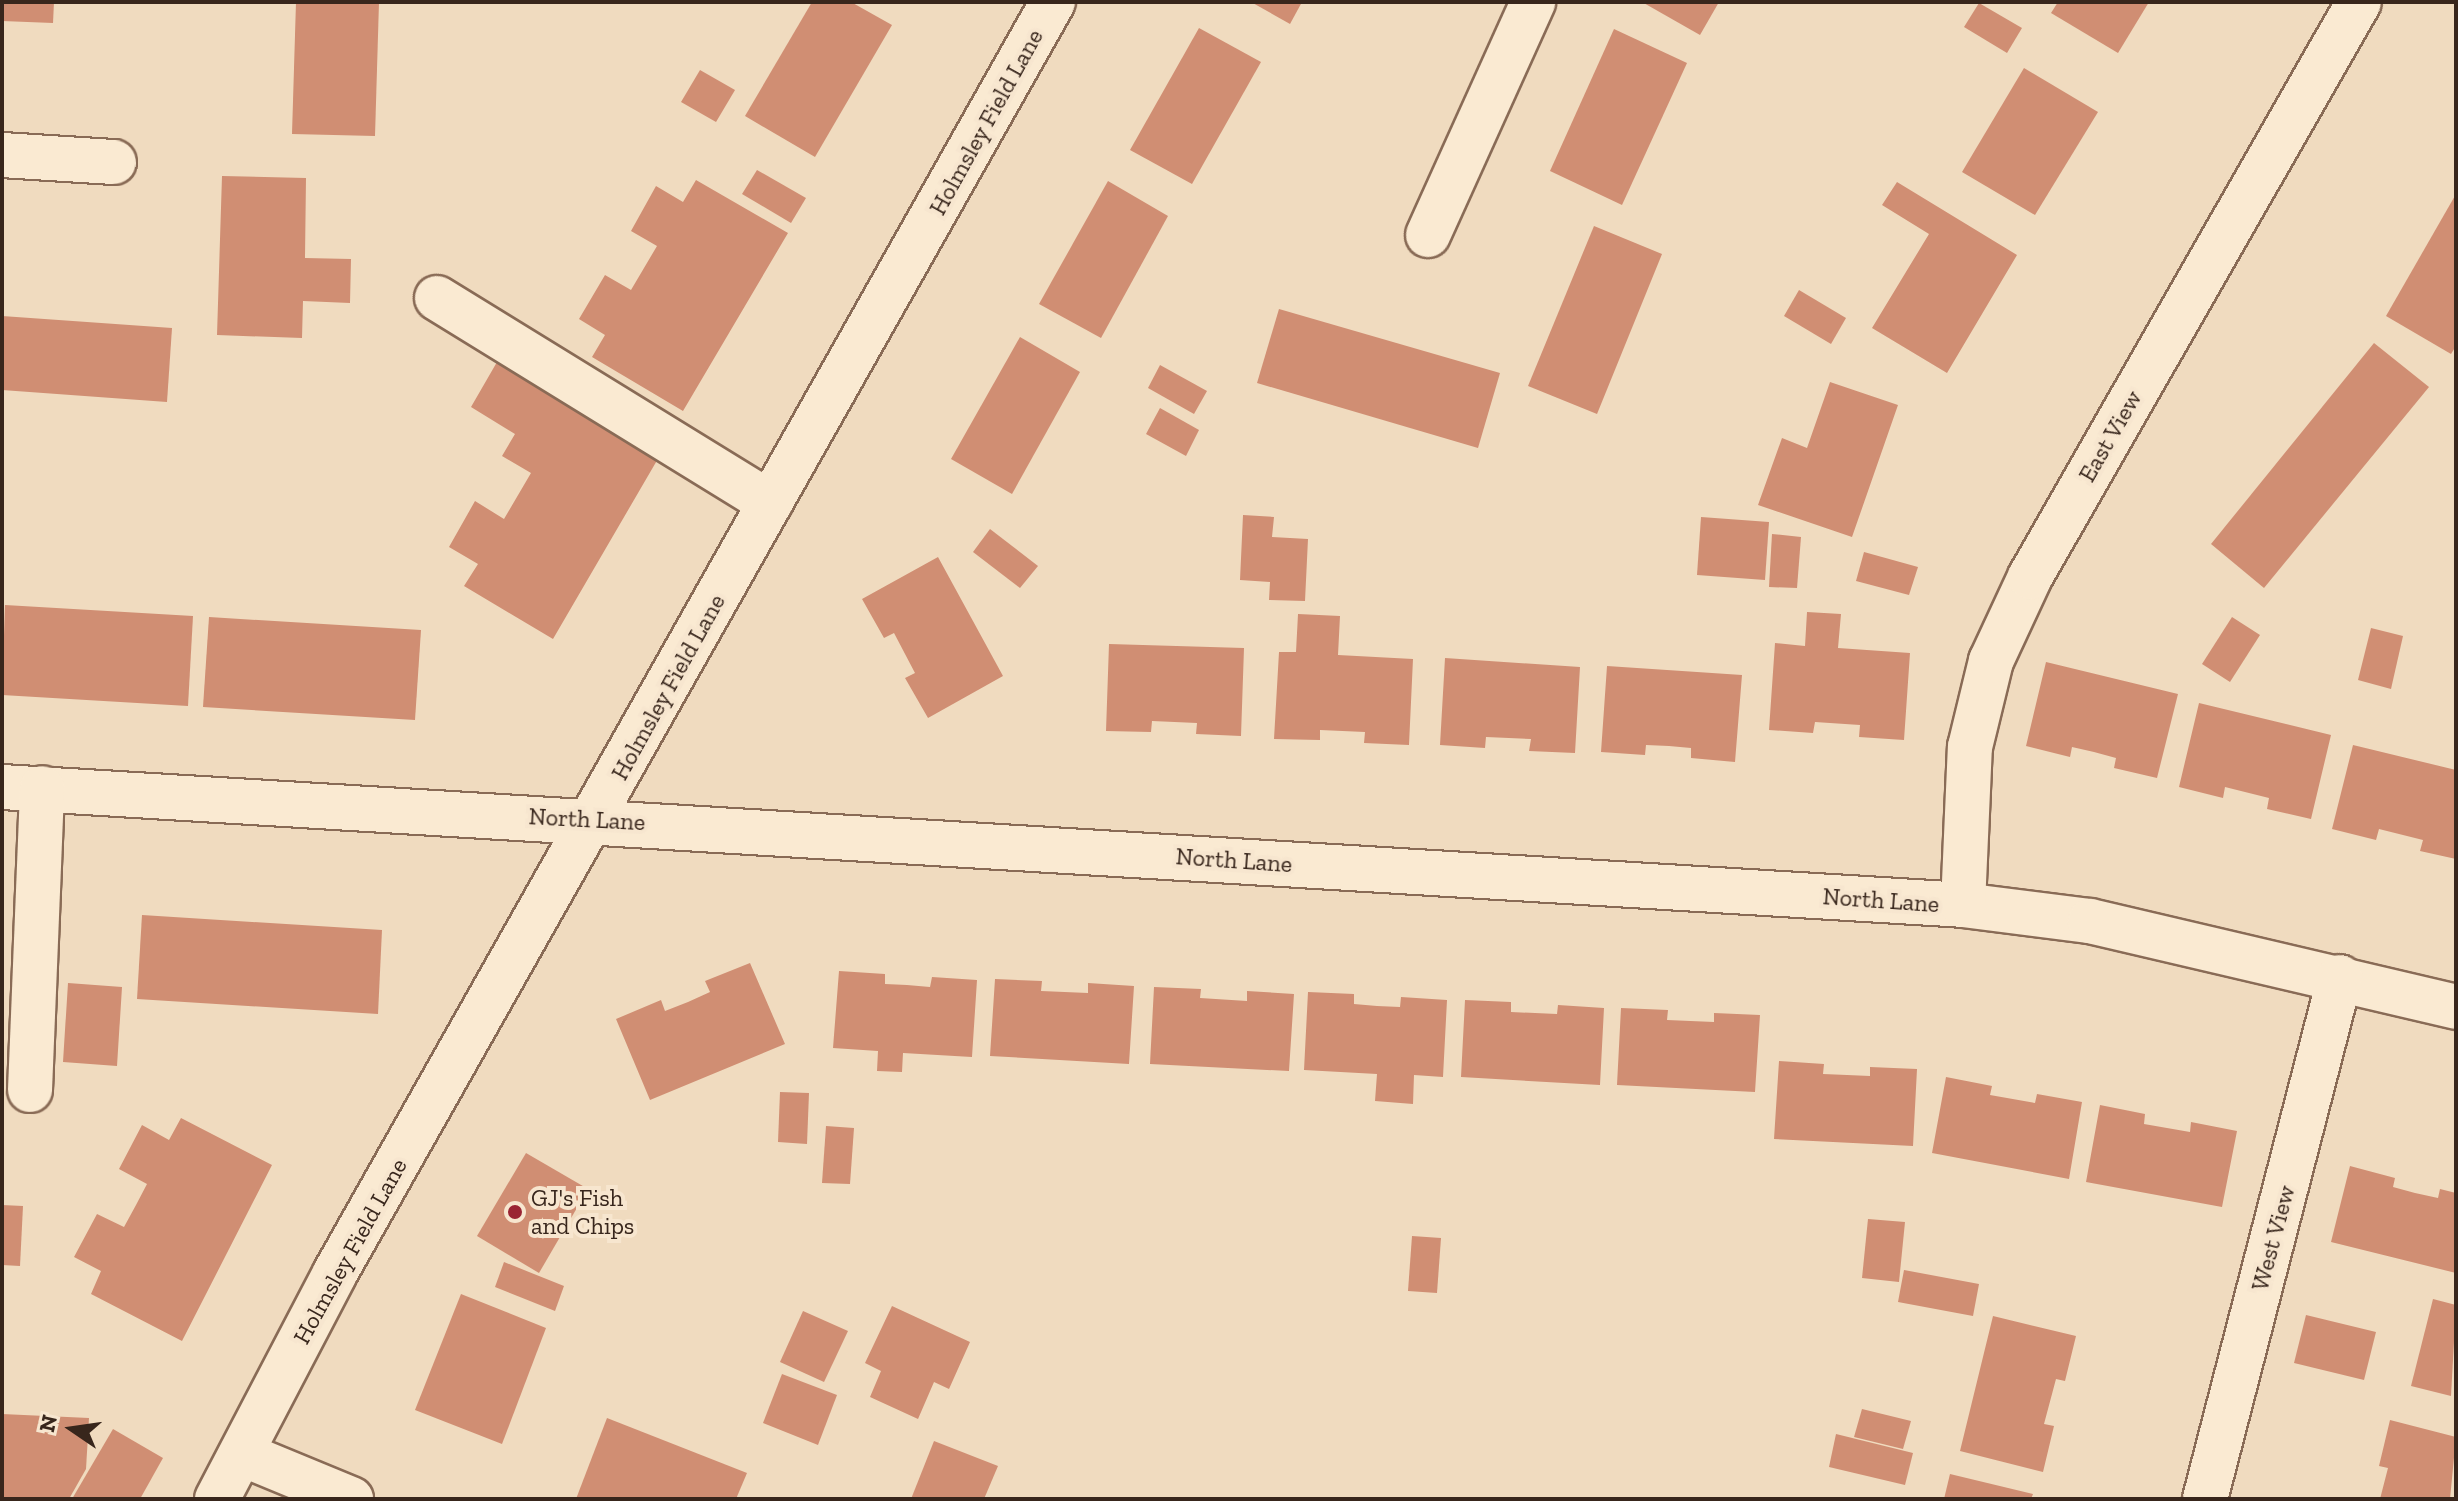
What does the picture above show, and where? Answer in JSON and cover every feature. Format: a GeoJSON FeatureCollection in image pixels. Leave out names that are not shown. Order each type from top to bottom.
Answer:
{"type":"FeatureCollection","features":[{"type":"Feature","properties":{"kind":"street","name":"Holmsley Field Lane"},"geometry":{"type":"LineString","coordinates":[[217,1499],[335,1273],[595,819],[1053,2]]}},
{"type":"Feature","properties":{"kind":"street"},"geometry":{"type":"LineString","coordinates":[[1428,235],[1533,2]]}},
{"type":"Feature","properties":{"kind":"street","name":"East View"},"geometry":{"type":"LineString","coordinates":[[1963,905],[1970,747],[1991,661],[2030,577],[2359,2]]}},
{"type":"Feature","properties":{"kind":"street"},"geometry":{"type":"LineString","coordinates":[[2,155],[114,162]]}},
{"type":"Feature","properties":{"kind":"street"},"geometry":{"type":"LineString","coordinates":[[437,298],[770,503]]}},
{"type":"Feature","properties":{"kind":"street"},"geometry":{"type":"LineString","coordinates":[[22,787],[30,1090]]}},
{"type":"Feature","properties":{"kind":"street","name":"North Lane"},"geometry":{"type":"LineString","coordinates":[[22,787],[595,819],[1963,905],[2090,921],[2340,977],[2456,1007]]}},
{"type":"Feature","properties":{"kind":"street","name":"West View"},"geometry":{"type":"LineString","coordinates":[[2205,1499],[2340,977]]}},
{"type":"Feature","properties":{"kind":"street"},"geometry":{"type":"LineString","coordinates":[[242,1454],[351,1499]]}},
{"type":"Feature","properties":{"kind":"building"},"geometry":{"type":"Polygon","coordinates":[[[2,2],[54,2],[53,23],[2,21],[2,2]]]}},
{"type":"Feature","properties":{"kind":"building"},"geometry":{"type":"Polygon","coordinates":[[[296,2],[379,2],[375,136],[292,134],[296,2]]]}},
{"type":"Feature","properties":{"kind":"building"},"geometry":{"type":"Polygon","coordinates":[[[812,2],[851,2],[892,25],[815,157],[745,116],[812,2]]]}},
{"type":"Feature","properties":{"kind":"building"},"geometry":{"type":"Polygon","coordinates":[[[1251,2],[1302,2],[1290,24],[1251,2]]]}},
{"type":"Feature","properties":{"kind":"building"},"geometry":{"type":"Polygon","coordinates":[[[1642,2],[1719,2],[1700,35],[1642,2]]]}},
{"type":"Feature","properties":{"kind":"building"},"geometry":{"type":"Polygon","coordinates":[[[2058,2],[2149,2],[2118,53],[2051,13],[2058,2]]]}},
{"type":"Feature","properties":{"kind":"building"},"geometry":{"type":"Polygon","coordinates":[[[1979,3],[2022,28],[2007,53],[1964,27],[1979,3]]]}},
{"type":"Feature","properties":{"kind":"building"},"geometry":{"type":"Polygon","coordinates":[[[1199,28],[1261,62],[1192,184],[1130,150],[1199,28]]]}},
{"type":"Feature","properties":{"kind":"building"},"geometry":{"type":"Polygon","coordinates":[[[1614,29],[1687,63],[1622,205],[1550,171],[1614,29]]]}},
{"type":"Feature","properties":{"kind":"building"},"geometry":{"type":"Polygon","coordinates":[[[2024,68],[2098,112],[2035,215],[1962,172],[2024,68]]]}},
{"type":"Feature","properties":{"kind":"building"},"geometry":{"type":"Polygon","coordinates":[[[700,70],[735,90],[716,122],[681,102],[700,70]]]}},
{"type":"Feature","properties":{"kind":"building"},"geometry":{"type":"Polygon","coordinates":[[[757,170],[806,198],[791,223],[742,194],[757,170]]]}},
{"type":"Feature","properties":{"kind":"building"},"geometry":{"type":"Polygon","coordinates":[[[222,176],[306,178],[305,258],[351,259],[350,303],[303,301],[302,338],[217,335],[222,176]]]}},
{"type":"Feature","properties":{"kind":"building"},"geometry":{"type":"Polygon","coordinates":[[[696,180],[788,233],[683,411],[592,357],[605,335],[579,319],[605,275],[631,290],[657,246],[631,231],[656,186],[683,202],[696,180]]]}},
{"type":"Feature","properties":{"kind":"building"},"geometry":{"type":"Polygon","coordinates":[[[1108,181],[1168,216],[1101,338],[1039,304],[1108,181]]]}},
{"type":"Feature","properties":{"kind":"building"},"geometry":{"type":"Polygon","coordinates":[[[1897,182],[2017,255],[1947,373],[1872,328],[1929,234],[1882,205],[1897,182]]]}},
{"type":"Feature","properties":{"kind":"building"},"geometry":{"type":"Polygon","coordinates":[[[2456,194],[2456,346],[2451,354],[2386,316],[2456,194]]]}},
{"type":"Feature","properties":{"kind":"building"},"geometry":{"type":"Polygon","coordinates":[[[1594,226],[1662,254],[1597,414],[1528,386],[1594,226]]]}},
{"type":"Feature","properties":{"kind":"building"},"geometry":{"type":"Polygon","coordinates":[[[1799,290],[1846,318],[1831,344],[1784,316],[1799,290]]]}},
{"type":"Feature","properties":{"kind":"building"},"geometry":{"type":"Polygon","coordinates":[[[1279,309],[1500,373],[1478,448],[1257,383],[1279,309]]]}},
{"type":"Feature","properties":{"kind":"building"},"geometry":{"type":"Polygon","coordinates":[[[2,316],[172,328],[167,402],[2,390],[2,316]]]}},
{"type":"Feature","properties":{"kind":"building"},"geometry":{"type":"Polygon","coordinates":[[[1020,337],[1080,372],[1012,494],[951,459],[1020,337]]]}},
{"type":"Feature","properties":{"kind":"building"},"geometry":{"type":"Polygon","coordinates":[[[2374,343],[2429,387],[2264,588],[2211,544],[2374,343]]]}},
{"type":"Feature","properties":{"kind":"building"},"geometry":{"type":"Polygon","coordinates":[[[497,362],[659,457],[553,639],[464,586],[478,564],[449,547],[475,501],[504,519],[531,473],[502,456],[515,434],[471,407],[497,362]]]}},
{"type":"Feature","properties":{"kind":"building"},"geometry":{"type":"Polygon","coordinates":[[[1160,365],[1207,391],[1194,414],[1148,388],[1160,365]]]}},
{"type":"Feature","properties":{"kind":"building"},"geometry":{"type":"Polygon","coordinates":[[[1830,382],[1898,405],[1852,537],[1758,505],[1782,438],[1807,448],[1830,382]]]}},
{"type":"Feature","properties":{"kind":"building"},"geometry":{"type":"Polygon","coordinates":[[[1160,408],[1199,430],[1186,456],[1146,434],[1160,408]]]}},
{"type":"Feature","properties":{"kind":"building"},"geometry":{"type":"Polygon","coordinates":[[[1243,515],[1274,517],[1272,537],[1308,539],[1305,601],[1269,600],[1270,582],[1240,580],[1243,515]]]}},
{"type":"Feature","properties":{"kind":"building"},"geometry":{"type":"Polygon","coordinates":[[[1701,517],[1769,522],[1765,580],[1697,575],[1701,517]]]}},
{"type":"Feature","properties":{"kind":"building"},"geometry":{"type":"Polygon","coordinates":[[[990,529],[1038,566],[1020,588],[973,552],[990,529]]]}},
{"type":"Feature","properties":{"kind":"building"},"geometry":{"type":"Polygon","coordinates":[[[1772,534],[1801,537],[1797,588],[1769,587],[1772,534]]]}},
{"type":"Feature","properties":{"kind":"building"},"geometry":{"type":"Polygon","coordinates":[[[1864,552],[1918,567],[1909,595],[1856,581],[1864,552]]]}},
{"type":"Feature","properties":{"kind":"building"},"geometry":{"type":"Polygon","coordinates":[[[938,557],[1003,676],[928,718],[905,678],[915,673],[894,633],[884,638],[862,599],[938,557]]]}},
{"type":"Feature","properties":{"kind":"building"},"geometry":{"type":"Polygon","coordinates":[[[5,605],[193,616],[188,706],[2,695],[5,605]]]}},
{"type":"Feature","properties":{"kind":"building"},"geometry":{"type":"Polygon","coordinates":[[[1807,612],[1841,614],[1838,648],[1910,653],[1904,740],[1859,737],[1860,725],[1815,722],[1813,733],[1769,730],[1775,643],[1805,646],[1807,612]]]}},
{"type":"Feature","properties":{"kind":"building"},"geometry":{"type":"Polygon","coordinates":[[[1298,614],[1340,616],[1338,655],[1413,659],[1409,745],[1364,743],[1365,732],[1320,730],[1320,740],[1274,739],[1279,652],[1296,652],[1298,614]]]}},
{"type":"Feature","properties":{"kind":"building"},"geometry":{"type":"Polygon","coordinates":[[[209,617],[421,630],[415,720],[203,707],[209,617]]]}},
{"type":"Feature","properties":{"kind":"building"},"geometry":{"type":"Polygon","coordinates":[[[2232,617],[2260,635],[2230,682],[2202,664],[2232,617]]]}},
{"type":"Feature","properties":{"kind":"building"},"geometry":{"type":"Polygon","coordinates":[[[2371,628],[2403,636],[2391,689],[2358,680],[2371,628]]]}},
{"type":"Feature","properties":{"kind":"building"},"geometry":{"type":"Polygon","coordinates":[[[1109,644],[1244,648],[1241,736],[1196,734],[1197,723],[1152,721],[1151,732],[1106,731],[1109,644]]]}},
{"type":"Feature","properties":{"kind":"building"},"geometry":{"type":"Polygon","coordinates":[[[1445,658],[1580,667],[1575,753],[1529,751],[1531,739],[1486,737],[1485,748],[1440,745],[1445,658]]]}},
{"type":"Feature","properties":{"kind":"building"},"geometry":{"type":"Polygon","coordinates":[[[2046,662],[2178,694],[2157,778],[2114,768],[2116,758],[2094,752],[2072,747],[2070,757],[2026,746],[2046,662]]]}},
{"type":"Feature","properties":{"kind":"building"},"geometry":{"type":"Polygon","coordinates":[[[1607,666],[1742,675],[1735,762],[1691,758],[1691,748],[1669,746],[1646,745],[1645,755],[1601,752],[1607,666]]]}},
{"type":"Feature","properties":{"kind":"building"},"geometry":{"type":"Polygon","coordinates":[[[2199,703],[2331,735],[2311,819],[2267,809],[2269,798],[2225,787],[2223,798],[2179,787],[2199,703]]]}},
{"type":"Feature","properties":{"kind":"building"},"geometry":{"type":"Polygon","coordinates":[[[2353,745],[2456,770],[2456,859],[2420,851],[2423,840],[2379,829],[2376,840],[2332,829],[2353,745]]]}},
{"type":"Feature","properties":{"kind":"building"},"geometry":{"type":"Polygon","coordinates":[[[142,915],[382,930],[378,1014],[137,999],[142,915]]]}},
{"type":"Feature","properties":{"kind":"building"},"geometry":{"type":"Polygon","coordinates":[[[750,963],[785,1044],[650,1100],[616,1019],[661,1000],[665,1011],[688,1002],[710,992],[705,981],[750,963]]]}},
{"type":"Feature","properties":{"kind":"building"},"geometry":{"type":"Polygon","coordinates":[[[839,971],[885,974],[885,984],[930,987],[932,977],[977,980],[972,1057],[903,1053],[902,1072],[877,1071],[878,1051],[833,1048],[839,971]]]}},
{"type":"Feature","properties":{"kind":"building"},"geometry":{"type":"Polygon","coordinates":[[[995,979],[1042,981],[1041,991],[1088,993],[1088,983],[1134,986],[1129,1064],[990,1056],[995,979]]]}},
{"type":"Feature","properties":{"kind":"building"},"geometry":{"type":"Polygon","coordinates":[[[68,983],[122,987],[117,1066],[63,1062],[68,983]]]}},
{"type":"Feature","properties":{"kind":"building"},"geometry":{"type":"Polygon","coordinates":[[[1154,987],[1201,989],[1200,998],[1247,1001],[1247,991],[1294,994],[1289,1071],[1150,1064],[1154,987]]]}},
{"type":"Feature","properties":{"kind":"building"},"geometry":{"type":"Polygon","coordinates":[[[1308,992],[1354,994],[1354,1004],[1377,1006],[1400,1007],[1401,997],[1447,1000],[1443,1077],[1414,1075],[1413,1104],[1375,1101],[1377,1074],[1304,1070],[1308,992]]]}},
{"type":"Feature","properties":{"kind":"building"},"geometry":{"type":"Polygon","coordinates":[[[1465,1000],[1511,1002],[1511,1012],[1557,1014],[1558,1005],[1604,1008],[1600,1085],[1461,1077],[1465,1000]]]}},
{"type":"Feature","properties":{"kind":"building"},"geometry":{"type":"Polygon","coordinates":[[[1621,1008],[1668,1010],[1667,1020],[1714,1022],[1714,1013],[1760,1015],[1755,1092],[1617,1085],[1621,1008]]]}},
{"type":"Feature","properties":{"kind":"building"},"geometry":{"type":"Polygon","coordinates":[[[1779,1061],[1824,1064],[1823,1074],[1870,1076],[1870,1067],[1917,1069],[1913,1146],[1774,1139],[1779,1061]]]}},
{"type":"Feature","properties":{"kind":"building"},"geometry":{"type":"Polygon","coordinates":[[[1946,1077],[1992,1086],[1990,1095],[2035,1103],[2037,1094],[2082,1102],[2069,1179],[1932,1153],[1946,1077]]]}},
{"type":"Feature","properties":{"kind":"building"},"geometry":{"type":"Polygon","coordinates":[[[780,1092],[809,1093],[807,1144],[778,1142],[780,1092]]]}},
{"type":"Feature","properties":{"kind":"building"},"geometry":{"type":"Polygon","coordinates":[[[2100,1105],[2145,1114],[2144,1124],[2190,1132],[2191,1122],[2237,1131],[2222,1207],[2086,1182],[2100,1105]]]}},
{"type":"Feature","properties":{"kind":"building"},"geometry":{"type":"Polygon","coordinates":[[[181,1118],[272,1165],[182,1341],[91,1294],[101,1271],[74,1257],[97,1214],[124,1227],[147,1184],[119,1169],[142,1125],[169,1140],[181,1118]]]}},
{"type":"Feature","properties":{"kind":"building"},"geometry":{"type":"Polygon","coordinates":[[[826,1126],[854,1128],[850,1184],[822,1183],[826,1126]]]}},
{"type":"Feature","properties":{"kind":"building"},"geometry":{"type":"Polygon","coordinates":[[[526,1153],[588,1189],[539,1273],[477,1236],[526,1153]]]}},
{"type":"Feature","properties":{"kind":"building"},"geometry":{"type":"Polygon","coordinates":[[[2350,1166],[2395,1178],[2393,1187],[2415,1193],[2438,1198],[2440,1189],[2456,1193],[2456,1273],[2331,1242],[2350,1166]]]}},
{"type":"Feature","properties":{"kind":"building"},"geometry":{"type":"Polygon","coordinates":[[[2,1205],[23,1206],[20,1266],[2,1265],[2,1205]]]}},
{"type":"Feature","properties":{"kind":"building"},"geometry":{"type":"Polygon","coordinates":[[[1868,1219],[1905,1222],[1899,1282],[1862,1278],[1868,1219]]]}},
{"type":"Feature","properties":{"kind":"building"},"geometry":{"type":"Polygon","coordinates":[[[1412,1236],[1441,1238],[1437,1293],[1408,1291],[1412,1236]]]}},
{"type":"Feature","properties":{"kind":"building"},"geometry":{"type":"Polygon","coordinates":[[[504,1262],[564,1286],[555,1311],[495,1287],[504,1262]]]}},
{"type":"Feature","properties":{"kind":"building"},"geometry":{"type":"Polygon","coordinates":[[[1904,1270],[1979,1284],[1973,1316],[1898,1302],[1904,1270]]]}},
{"type":"Feature","properties":{"kind":"building"},"geometry":{"type":"Polygon","coordinates":[[[461,1294],[546,1328],[502,1444],[415,1410],[461,1294]]]}},
{"type":"Feature","properties":{"kind":"building"},"geometry":{"type":"Polygon","coordinates":[[[2433,1299],[2456,1305],[2451,1396],[2411,1386],[2433,1299]]]}},
{"type":"Feature","properties":{"kind":"building"},"geometry":{"type":"Polygon","coordinates":[[[892,1306],[970,1342],[949,1389],[934,1382],[918,1419],[870,1397],[881,1371],[865,1363],[892,1306]]]}},
{"type":"Feature","properties":{"kind":"building"},"geometry":{"type":"Polygon","coordinates":[[[803,1311],[848,1331],[824,1382],[780,1362],[803,1311]]]}},
{"type":"Feature","properties":{"kind":"building"},"geometry":{"type":"Polygon","coordinates":[[[2306,1315],[2376,1332],[2364,1380],[2294,1363],[2306,1315]]]}},
{"type":"Feature","properties":{"kind":"building"},"geometry":{"type":"Polygon","coordinates":[[[1993,1316],[2076,1336],[2065,1381],[2056,1379],[2044,1424],[2054,1426],[2043,1472],[1960,1451],[1993,1316]]]}},
{"type":"Feature","properties":{"kind":"building"},"geometry":{"type":"Polygon","coordinates":[[[782,1374],[837,1395],[818,1445],[763,1423],[782,1374]]]}},
{"type":"Feature","properties":{"kind":"building"},"geometry":{"type":"Polygon","coordinates":[[[1862,1409],[1911,1421],[1903,1449],[1854,1437],[1862,1409]]]}},
{"type":"Feature","properties":{"kind":"building"},"geometry":{"type":"Polygon","coordinates":[[[2,1414],[89,1418],[86,1469],[69,1499],[2,1499],[2,1414]]]}},
{"type":"Feature","properties":{"kind":"building"},"geometry":{"type":"Polygon","coordinates":[[[607,1418],[747,1473],[736,1499],[576,1499],[607,1418]]]}},
{"type":"Feature","properties":{"kind":"building"},"geometry":{"type":"Polygon","coordinates":[[[2390,1420],[2456,1437],[2450,1499],[2380,1499],[2388,1468],[2379,1466],[2390,1420]]]}},
{"type":"Feature","properties":{"kind":"building"},"geometry":{"type":"Polygon","coordinates":[[[113,1429],[163,1458],[140,1499],[72,1499],[113,1429]]]}},
{"type":"Feature","properties":{"kind":"building"},"geometry":{"type":"Polygon","coordinates":[[[1836,1434],[1913,1453],[1905,1485],[1829,1467],[1836,1434]]]}},
{"type":"Feature","properties":{"kind":"building"},"geometry":{"type":"Polygon","coordinates":[[[934,1441],[998,1466],[984,1499],[911,1499],[934,1441]]]}},
{"type":"Feature","properties":{"kind":"building"},"geometry":{"type":"Polygon","coordinates":[[[1950,1474],[2033,1494],[2031,1499],[1944,1499],[1950,1474]]]}},
{"type":"Feature","properties":{"kind":"place","name":"GJ's Fish and Chips"},"geometry":{"type":"Point","coordinates":[515,1212]}}]}
